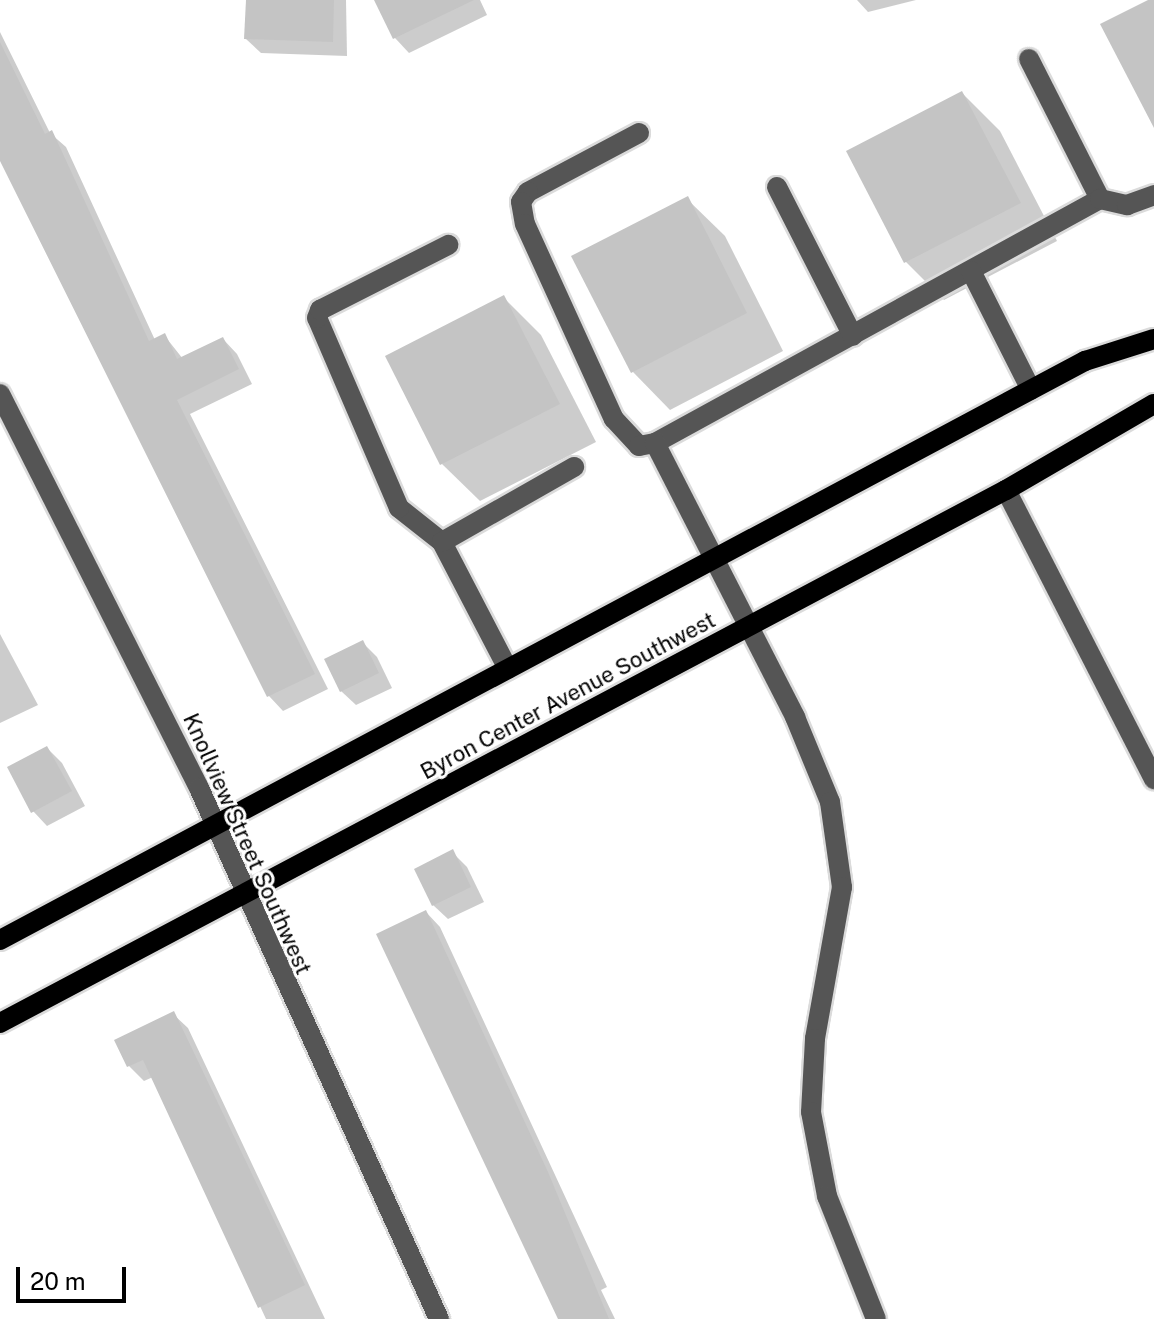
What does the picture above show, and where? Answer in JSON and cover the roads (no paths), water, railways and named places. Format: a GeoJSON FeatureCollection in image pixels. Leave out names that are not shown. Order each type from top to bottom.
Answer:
{"type":"FeatureCollection","features":[{"type":"Feature","properties":{"kind":"main road"},"geometry":{"type":"LineString","coordinates":[[0,940],[1031,390],[1103,353],[1154,339]]}},
{"type":"Feature","properties":{"kind":"main road","name":"Byron Center Avenue Southwest"},"geometry":{"type":"LineString","coordinates":[[0,1023],[751,627],[1006,490],[1154,404]]}},
{"type":"Feature","properties":{"kind":"street"},"geometry":{"type":"LineString","coordinates":[[1029,59],[1100,199]]}},
{"type":"Feature","properties":{"kind":"street"},"geometry":{"type":"LineString","coordinates":[[639,133],[528,192],[521,202],[525,224],[614,419],[639,446],[655,443],[1100,199],[1127,205],[1154,195]]}},
{"type":"Feature","properties":{"kind":"street"},"geometry":{"type":"LineString","coordinates":[[777,187],[853,336]]}},
{"type":"Feature","properties":{"kind":"street"},"geometry":{"type":"LineString","coordinates":[[448,245],[320,310],[317,318],[399,508],[442,542],[508,669]]}},
{"type":"Feature","properties":{"kind":"street"},"geometry":{"type":"LineString","coordinates":[[971,271],[1031,390]]}},
{"type":"Feature","properties":{"kind":"street","name":"Knollview Street Southwest"},"geometry":{"type":"LineString","coordinates":[[0,394],[215,826],[439,1319]]}},
{"type":"Feature","properties":{"kind":"street"},"geometry":{"type":"LineString","coordinates":[[655,443],[751,627],[821,774],[838,832],[842,887],[815,1039],[811,1112],[827,1196],[876,1319]]}},
{"type":"Feature","properties":{"kind":"street"},"geometry":{"type":"LineString","coordinates":[[442,542],[574,467]]}},
{"type":"Feature","properties":{"kind":"street"},"geometry":{"type":"LineString","coordinates":[[1006,490],[1154,779]]}}]}
